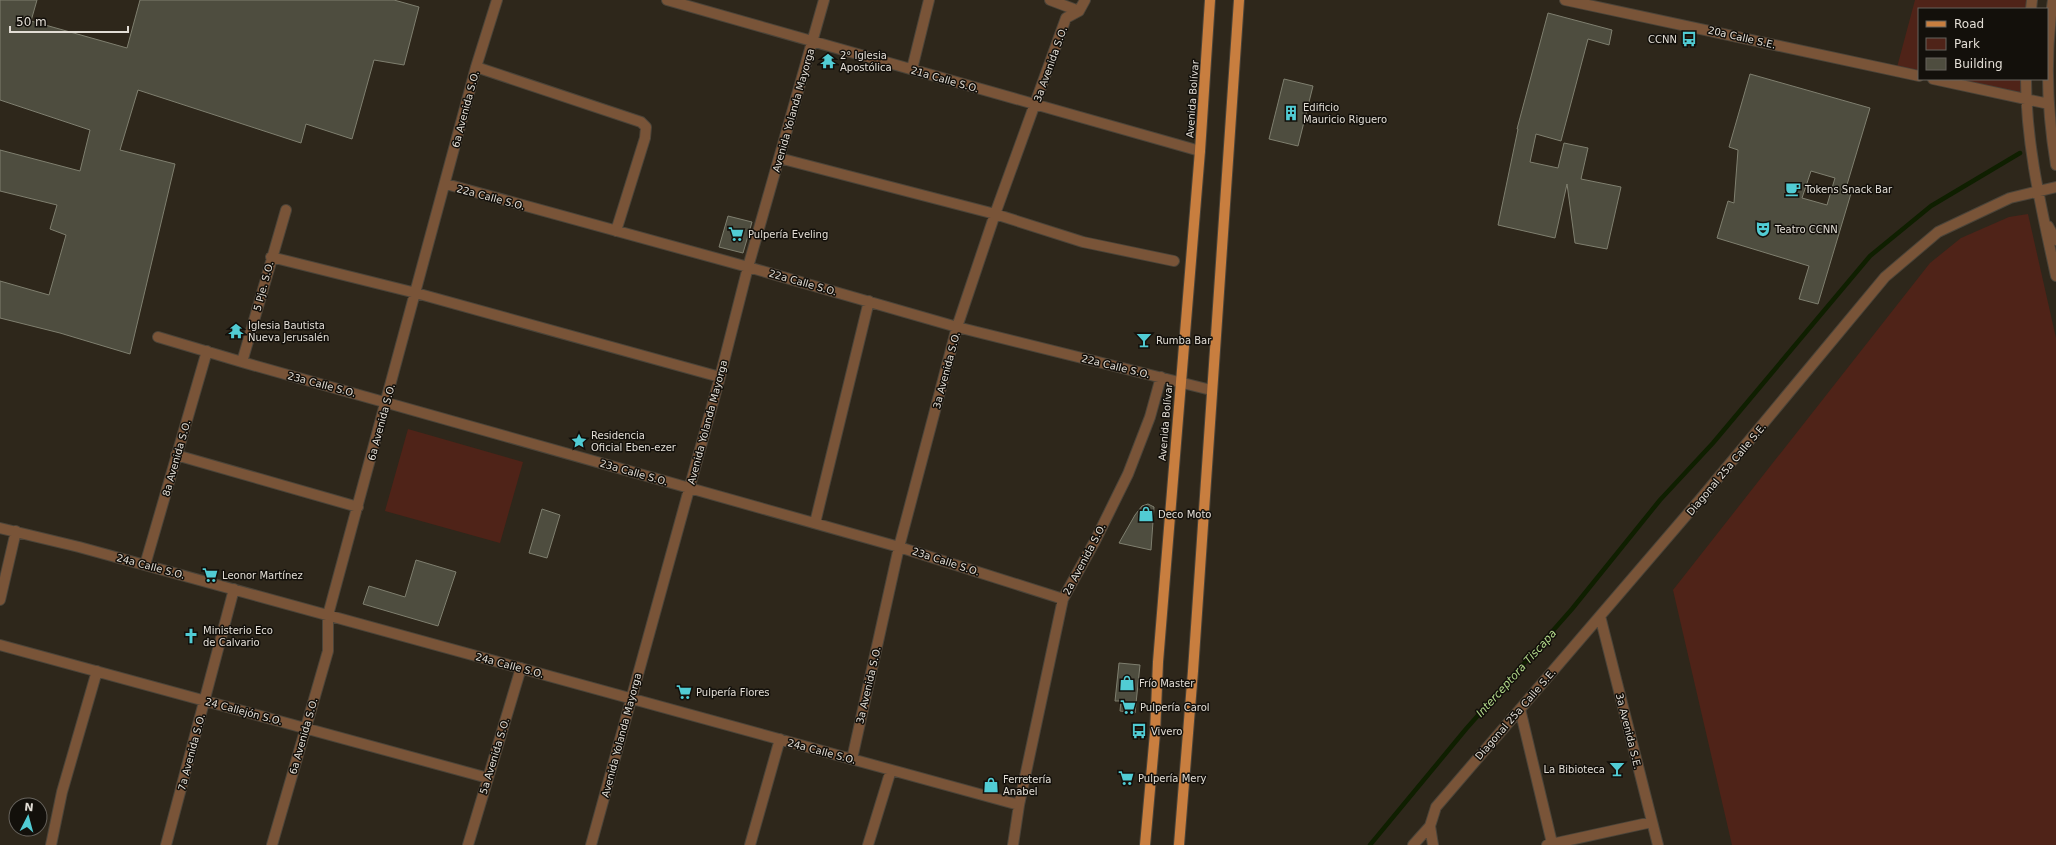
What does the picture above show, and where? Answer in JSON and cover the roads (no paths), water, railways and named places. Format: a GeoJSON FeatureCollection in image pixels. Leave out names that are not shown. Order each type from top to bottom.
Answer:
{"type":"FeatureCollection","features":[{"type":"Feature","properties":{"kind":"main road","name":"Avenida Bolívar"},"geometry":{"type":"LineString","coordinates":[[1145,845],[1156,732],[1158,662],[1200,151],[1210,0]]}},
{"type":"Feature","properties":{"kind":"main road"},"geometry":{"type":"LineString","coordinates":[[1179,845],[1193,671],[1211,390],[1239,0]]}},
{"type":"Feature","properties":{"kind":"street","name":"6a Avenida S.O."},"geometry":{"type":"LineString","coordinates":[[272,845],[328,651],[328,615],[446,184],[476,68],[497,0]]}},
{"type":"Feature","properties":{"kind":"street","name":"21a Calle S.O."},"geometry":{"type":"LineString","coordinates":[[667,0],[1200,151]]}},
{"type":"Feature","properties":{"kind":"street","name":"Avenida Yolanda Mayorga"},"geometry":{"type":"LineString","coordinates":[[591,845],[630,698],[720,377],[748,267],[824,0]]}},
{"type":"Feature","properties":{"kind":"street"},"geometry":{"type":"LineString","coordinates":[[912,69],[929,0]]}},
{"type":"Feature","properties":{"kind":"street"},"geometry":{"type":"LineString","coordinates":[[1050,0],[1079,11]]}},
{"type":"Feature","properties":{"kind":"street","name":"3a Avenida S.O."},"geometry":{"type":"LineString","coordinates":[[852,759],[899,547],[958,327],[995,214],[1066,18],[1079,11],[1085,0]]}},
{"type":"Feature","properties":{"kind":"street","name":"20a Calle S.E."},"geometry":{"type":"LineString","coordinates":[[1565,0],[1918,76]]}},
{"type":"Feature","properties":{"kind":"street"},"geometry":{"type":"LineString","coordinates":[[2053,0],[2050,30],[2049,104],[2050,132],[2056,165]]}},
{"type":"Feature","properties":{"kind":"street"},"geometry":{"type":"LineString","coordinates":[[476,68],[642,122],[646,127],[646,138],[616,231]]}},
{"type":"Feature","properties":{"kind":"street"},"geometry":{"type":"LineString","coordinates":[[1937,80],[2049,104]]}},
{"type":"Feature","properties":{"kind":"street"},"geometry":{"type":"LineString","coordinates":[[2026,80],[2026,100],[2038,190],[2056,276]]}},
{"type":"Feature","properties":{"kind":"street"},"geometry":{"type":"LineString","coordinates":[[779,158],[995,214],[1083,242],[1174,261]]}},
{"type":"Feature","properties":{"kind":"street","name":"22a Calle S.O."},"geometry":{"type":"LineString","coordinates":[[446,184],[748,267],[958,327],[1161,378]]}},
{"type":"Feature","properties":{"kind":"street","name":"Diagonal 25a Calle S.E."},"geometry":{"type":"LineString","coordinates":[[1430,826],[1436,807],[1703,496],[1886,277],[1938,232],[2010,198],[2038,190],[2056,187]]}},
{"type":"Feature","properties":{"kind":"street","name":"5 Pje. S.O."},"geometry":{"type":"LineString","coordinates":[[242,362],[271,257],[286,210]]}},
{"type":"Feature","properties":{"kind":"street"},"geometry":{"type":"LineString","coordinates":[[2044,221],[2056,240]]}},
{"type":"Feature","properties":{"kind":"street"},"geometry":{"type":"LineString","coordinates":[[271,257],[416,293],[720,377]]}},
{"type":"Feature","properties":{"kind":"street"},"geometry":{"type":"LineString","coordinates":[[815,523],[869,301]]}},
{"type":"Feature","properties":{"kind":"street","name":"23a Calle S.O."},"geometry":{"type":"LineString","coordinates":[[158,337],[899,547],[1063,599]]}},
{"type":"Feature","properties":{"kind":"street","name":"8a Avenida S.O."},"geometry":{"type":"LineString","coordinates":[[145,565],[207,351]]}},
{"type":"Feature","properties":{"kind":"street"},"geometry":{"type":"LineString","coordinates":[[1161,378],[1180,381],[1211,390]]}},
{"type":"Feature","properties":{"kind":"street","name":"2a Avenida S.O."},"geometry":{"type":"LineString","coordinates":[[1013,845],[1019,805],[1063,599],[1095,541],[1128,474],[1150,416],[1161,378]]}},
{"type":"Feature","properties":{"kind":"street"},"geometry":{"type":"LineString","coordinates":[[176,455],[358,507]]}},
{"type":"Feature","properties":{"kind":"street","name":"24a Calle S.O."},"geometry":{"type":"LineString","coordinates":[[0,528],[234,589],[1019,805]]}},
{"type":"Feature","properties":{"kind":"street"},"geometry":{"type":"LineString","coordinates":[[0,600],[16,531]]}},
{"type":"Feature","properties":{"kind":"street","name":"7a Avenida S.O."},"geometry":{"type":"LineString","coordinates":[[166,845],[234,589]]}},
{"type":"Feature","properties":{"kind":"street","name":"3a Avenida S.E."},"geometry":{"type":"LineString","coordinates":[[1600,616],[1658,845]]}},
{"type":"Feature","properties":{"kind":"street","name":"24 Callejón S.O."},"geometry":{"type":"LineString","coordinates":[[0,645],[488,778]]}},
{"type":"Feature","properties":{"kind":"street","name":"5a Avenida S.O."},"geometry":{"type":"LineString","coordinates":[[468,845],[521,668]]}},
{"type":"Feature","properties":{"kind":"street"},"geometry":{"type":"LineString","coordinates":[[51,845],[62,792],[97,672]]}},
{"type":"Feature","properties":{"kind":"street"},"geometry":{"type":"LineString","coordinates":[[1520,709],[1549,844],[1652,822]]}},
{"type":"Feature","properties":{"kind":"street"},"geometry":{"type":"LineString","coordinates":[[750,845],[780,739]]}},
{"type":"Feature","properties":{"kind":"street"},"geometry":{"type":"LineString","coordinates":[[868,845],[891,770]]}},
{"type":"Feature","properties":{"kind":"street"},"geometry":{"type":"LineString","coordinates":[[1413,845],[1430,826]]}},
{"type":"Feature","properties":{"kind":"street"},"geometry":{"type":"LineString","coordinates":[[1430,826],[1433,845]]}},
{"type":"Feature","properties":{"kind":"waterway","name":"Interceptora Tiscapa"},"geometry":{"type":"LineString","coordinates":[[1370,845],[1466,729],[1572,609],[1660,500],[1713,443],[1870,256],[1931,206],[2020,153]]}},
{"type":"Feature","properties":{"kind":"place","name":"CCNN"},"geometry":{"type":"Point","coordinates":[1689,39]}},
{"type":"Feature","properties":{"kind":"place","name":"2° Iglesia Apostólica"},"geometry":{"type":"Point","coordinates":[828,61]}},
{"type":"Feature","properties":{"kind":"place","name":"Edificio Mauricio Riguero"},"geometry":{"type":"Point","coordinates":[1291,113]}},
{"type":"Feature","properties":{"kind":"place","name":"Tokens Snack Bar"},"geometry":{"type":"Point","coordinates":[1793,189]}},
{"type":"Feature","properties":{"kind":"place","name":"Teatro CCNN"},"geometry":{"type":"Point","coordinates":[1763,229]}},
{"type":"Feature","properties":{"kind":"place","name":"Pulpería Eveling"},"geometry":{"type":"Point","coordinates":[736,234]}},
{"type":"Feature","properties":{"kind":"place","name":"Iglesia Bautista Nueva Jerusalén"},"geometry":{"type":"Point","coordinates":[236,331]}},
{"type":"Feature","properties":{"kind":"place","name":"Rumba Bar"},"geometry":{"type":"Point","coordinates":[1144,340]}},
{"type":"Feature","properties":{"kind":"place","name":"Residencia Oficial Eben-ezer"},"geometry":{"type":"Point","coordinates":[579,441]}},
{"type":"Feature","properties":{"kind":"place","name":"Deco Moto"},"geometry":{"type":"Point","coordinates":[1146,514]}},
{"type":"Feature","properties":{"kind":"place","name":"Leonor Martínez"},"geometry":{"type":"Point","coordinates":[210,575]}},
{"type":"Feature","properties":{"kind":"place","name":"Ministerio Eco de Calvario"},"geometry":{"type":"Point","coordinates":[191,636]}},
{"type":"Feature","properties":{"kind":"place","name":"Frío Master"},"geometry":{"type":"Point","coordinates":[1127,683]}},
{"type":"Feature","properties":{"kind":"place","name":"Pulpería Flores"},"geometry":{"type":"Point","coordinates":[684,692]}},
{"type":"Feature","properties":{"kind":"place","name":"Pulpería Carol"},"geometry":{"type":"Point","coordinates":[1128,707]}},
{"type":"Feature","properties":{"kind":"place","name":"Vivero"},"geometry":{"type":"Point","coordinates":[1139,731]}},
{"type":"Feature","properties":{"kind":"place","name":"La Bibioteca"},"geometry":{"type":"Point","coordinates":[1617,769]}},
{"type":"Feature","properties":{"kind":"place","name":"Pulpería Mery"},"geometry":{"type":"Point","coordinates":[1126,778]}},
{"type":"Feature","properties":{"kind":"place","name":"Ferretería Anabel"},"geometry":{"type":"Point","coordinates":[991,785]}}]}
